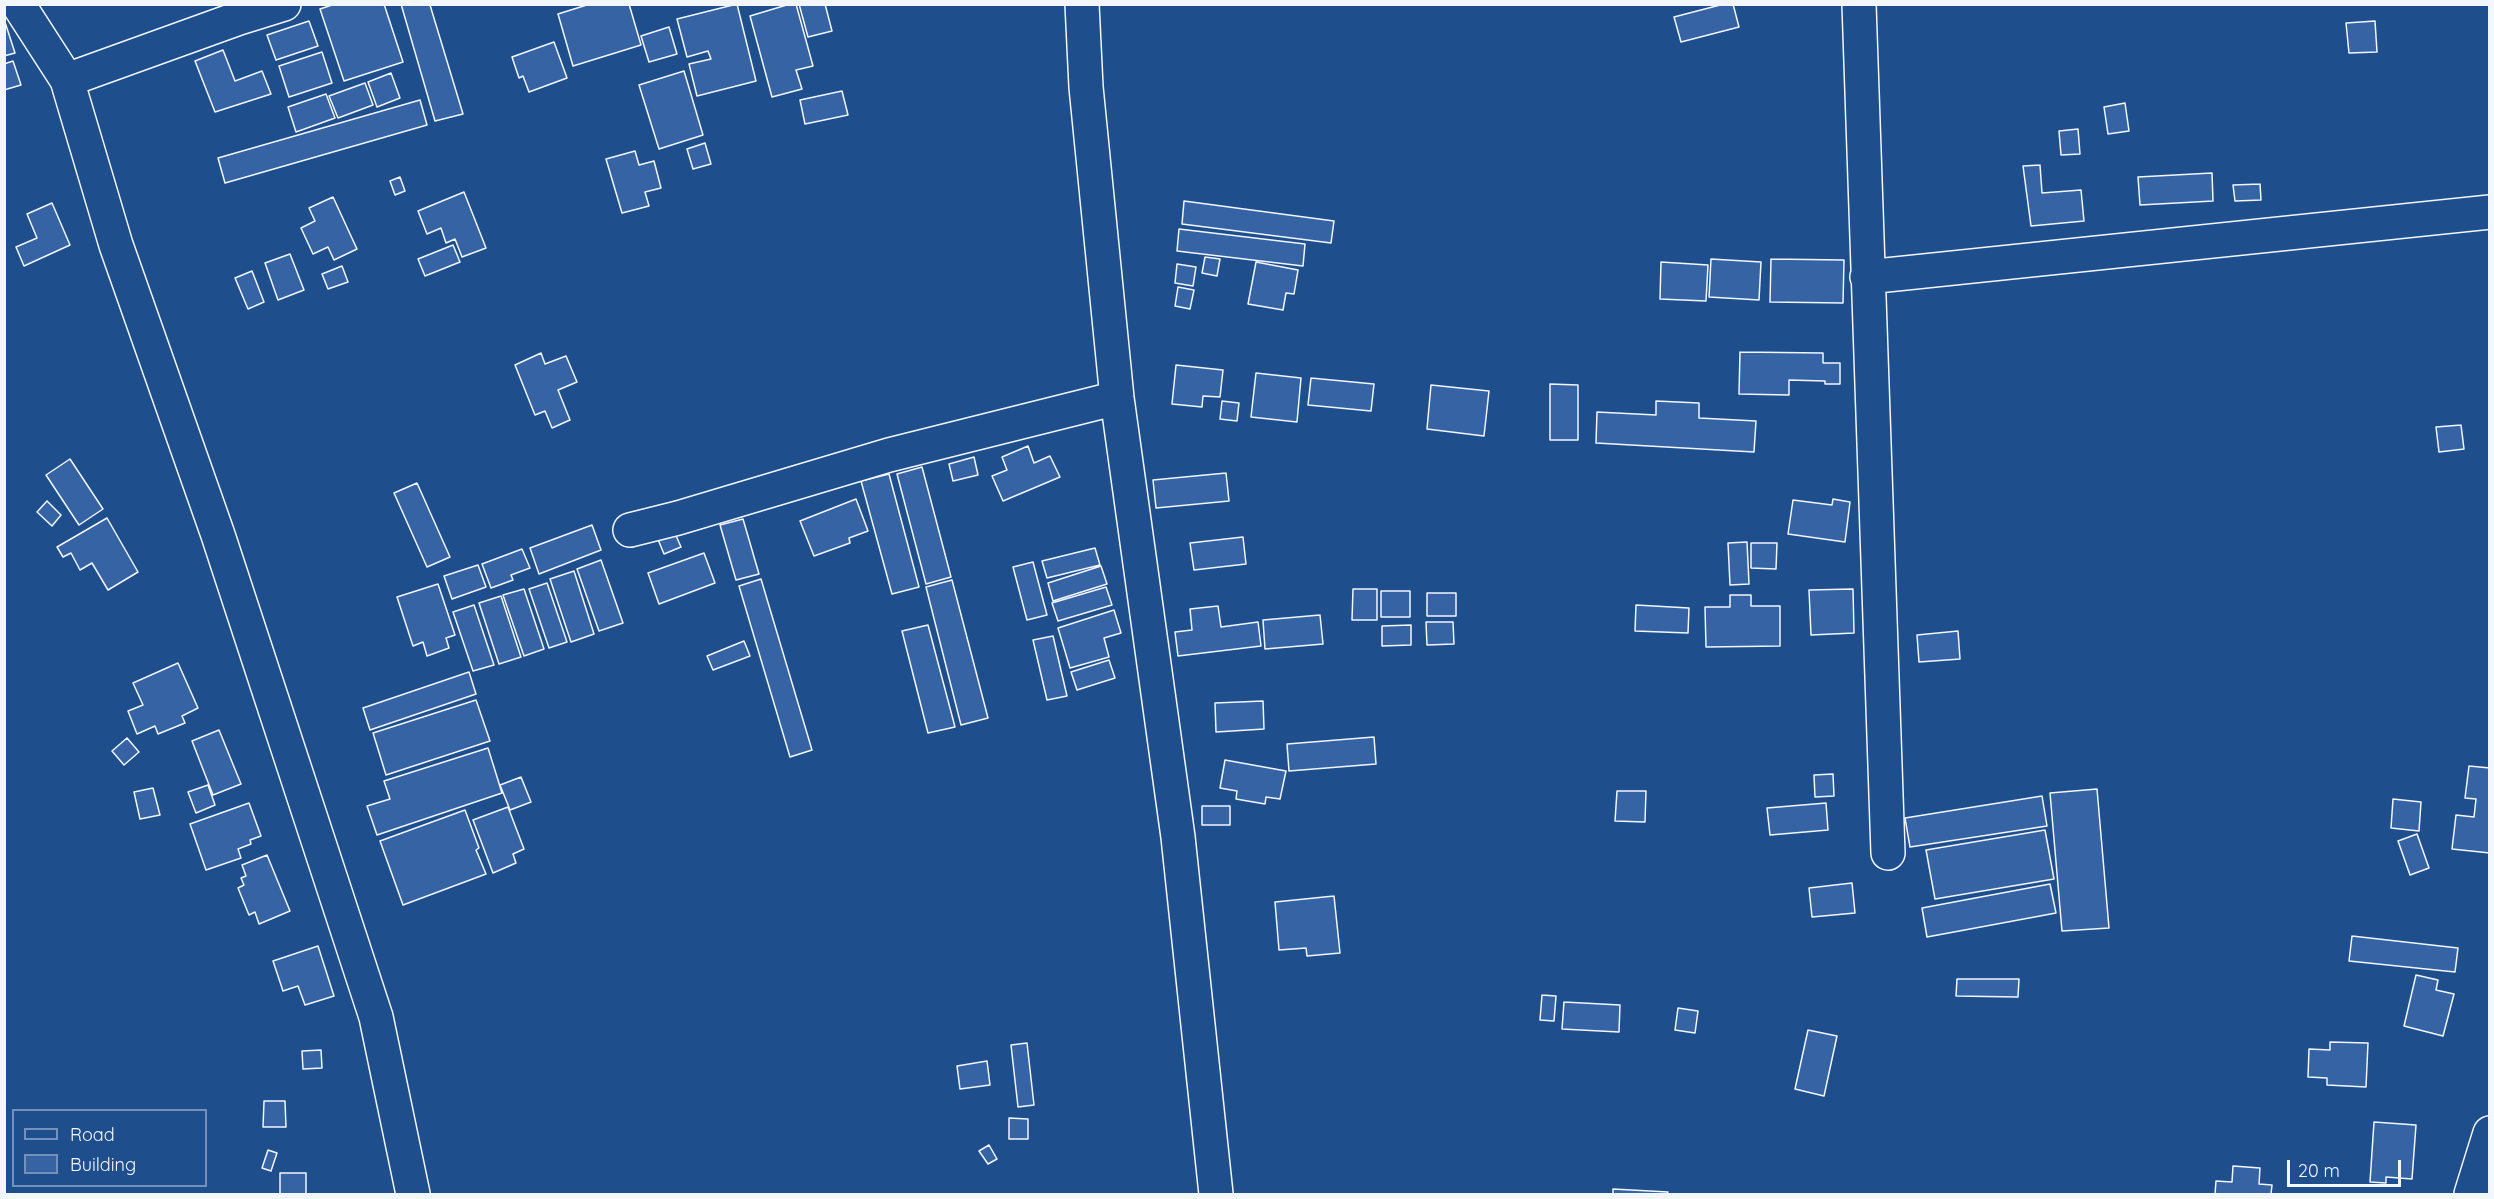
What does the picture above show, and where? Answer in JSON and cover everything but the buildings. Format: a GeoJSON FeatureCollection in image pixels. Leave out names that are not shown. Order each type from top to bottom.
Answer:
{"type":"FeatureCollection","features":[{"type":"Feature","properties":{"kind":"street"},"geometry":{"type":"LineString","coordinates":[[18,4],[67,80],[116,245],[218,535],[376,1017],[414,1194]]}},
{"type":"Feature","properties":{"kind":"street"},"geometry":{"type":"LineString","coordinates":[[67,80],[284,4]]}},
{"type":"Feature","properties":{"kind":"street"},"geometry":{"type":"LineString","coordinates":[[1082,4],[1086,87],[1118,399],[1178,837],[1216,1194]]}},
{"type":"Feature","properties":{"kind":"street"},"geometry":{"type":"LineString","coordinates":[[1859,4],[1888,853]]}},
{"type":"Feature","properties":{"kind":"street"},"geometry":{"type":"LineString","coordinates":[[1867,277],[2490,212]]}},
{"type":"Feature","properties":{"kind":"street"},"geometry":{"type":"LineString","coordinates":[[630,530],[678,518],[889,455],[1118,399]]}},
{"type":"Feature","properties":{"kind":"street"},"geometry":{"type":"LineString","coordinates":[[2471,1194],[2490,1133]]}}]}
